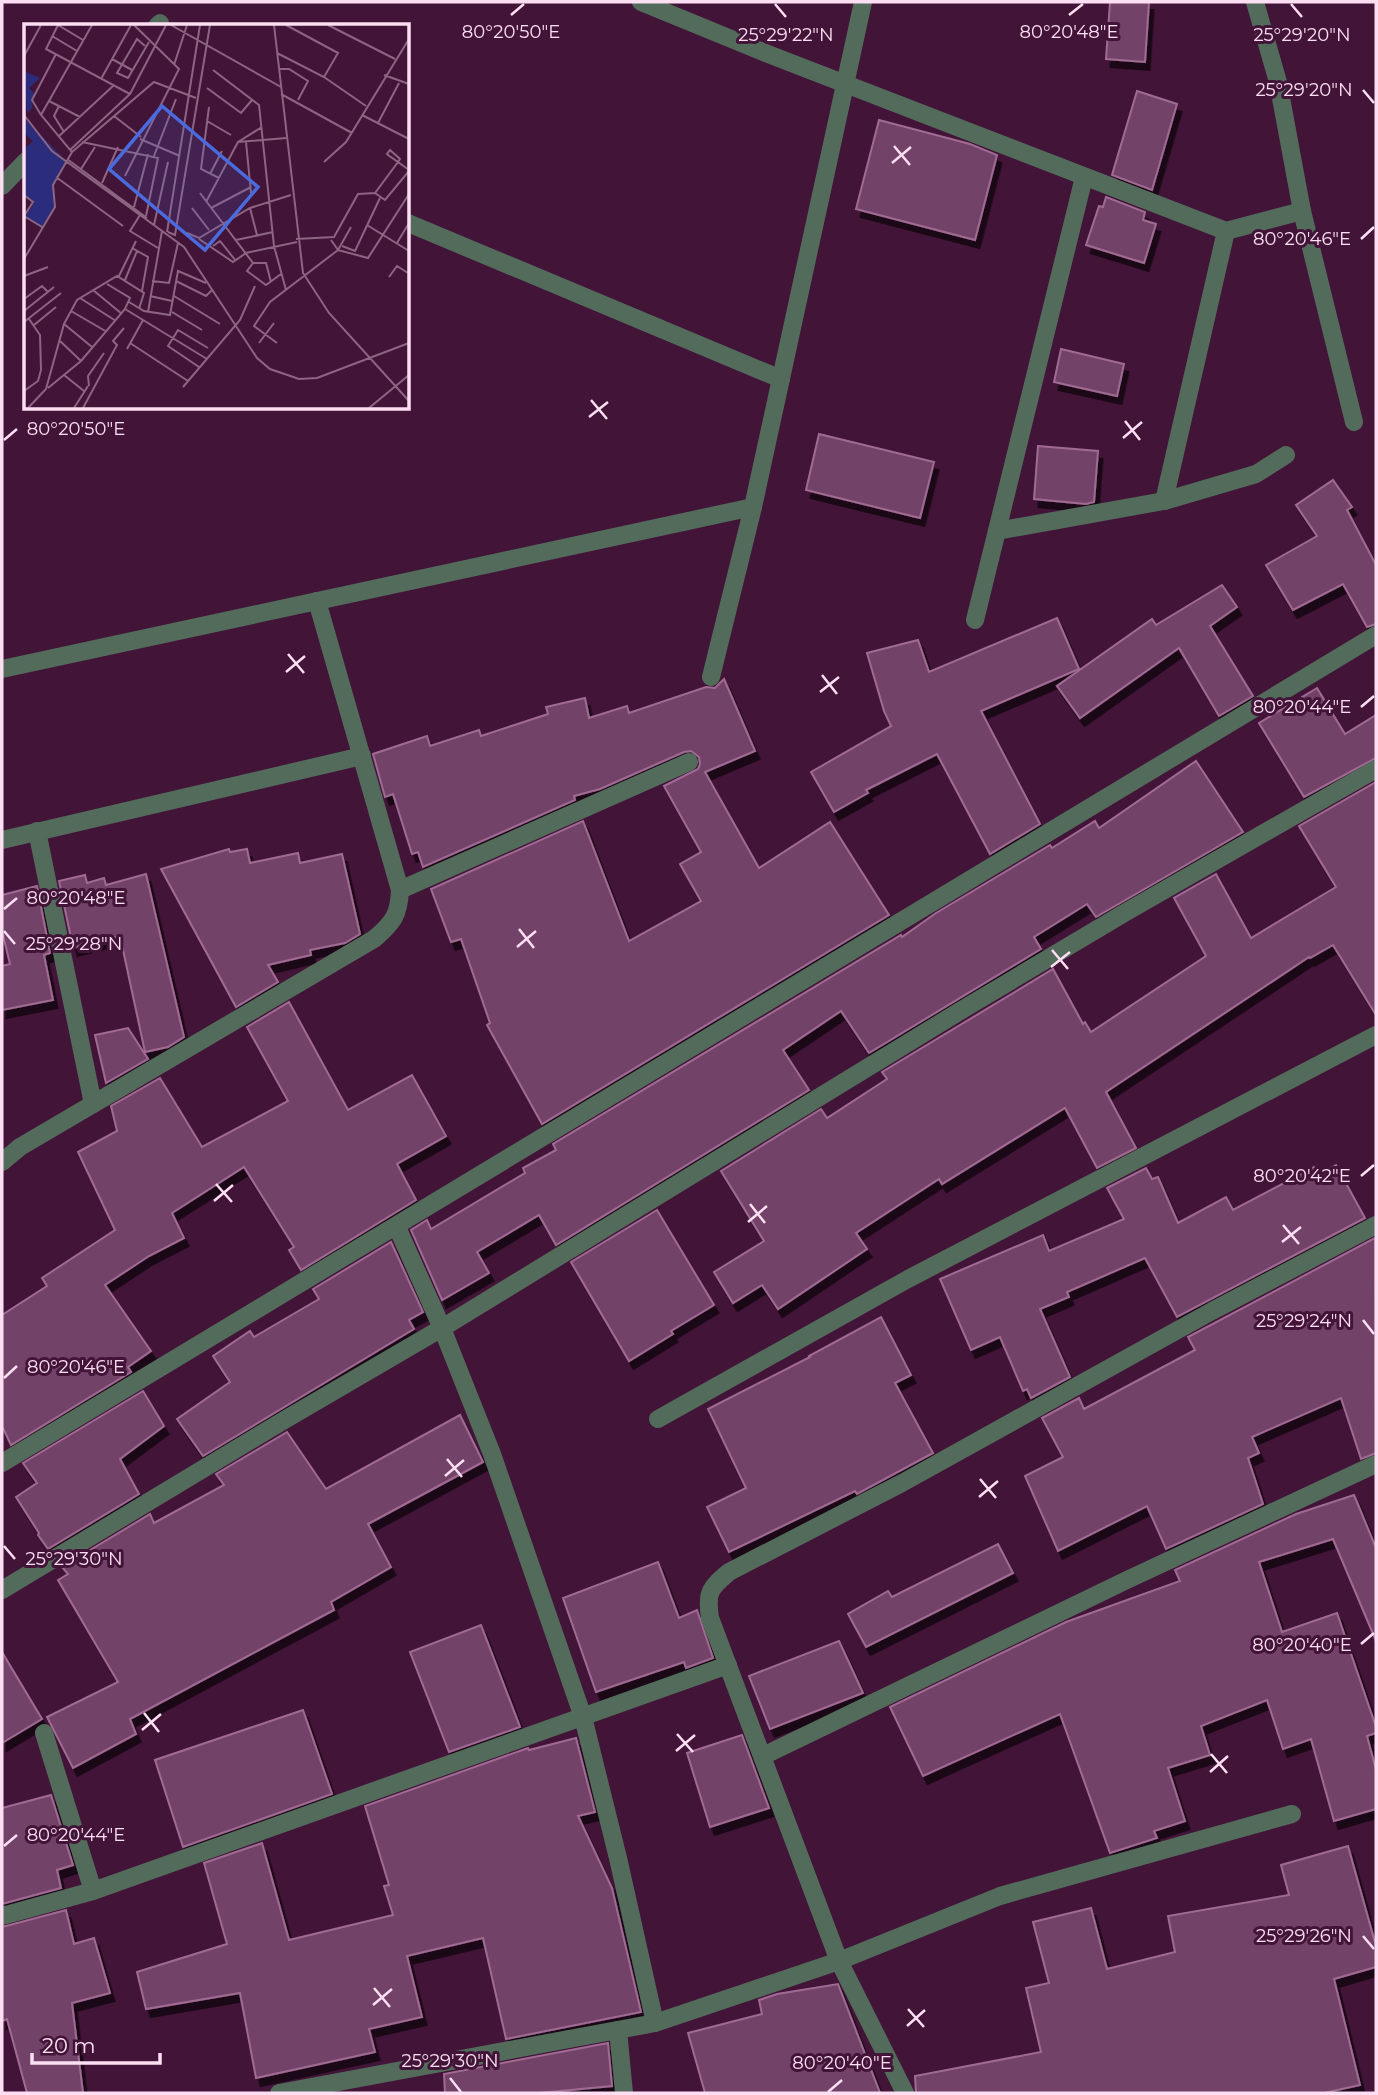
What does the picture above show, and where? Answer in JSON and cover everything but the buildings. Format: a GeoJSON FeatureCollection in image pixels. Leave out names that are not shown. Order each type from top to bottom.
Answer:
{"type":"FeatureCollection","features":[{"type":"Feature","properties":{"kind":"street"},"geometry":{"type":"LineString","coordinates":[[641,2],[768,54],[1226,231],[1302,211]]}},
{"type":"Feature","properties":{"kind":"street"},"geometry":{"type":"LineString","coordinates":[[710,677],[753,507],[863,2]]}},
{"type":"Feature","properties":{"kind":"street"},"geometry":{"type":"LineString","coordinates":[[1255,2],[1278,82],[1302,211],[1354,422]]}},
{"type":"Feature","properties":{"kind":"street"},"geometry":{"type":"LineString","coordinates":[[2,186],[24,163]]}},
{"type":"Feature","properties":{"kind":"street"},"geometry":{"type":"LineString","coordinates":[[975,620],[1084,177]]}},
{"type":"Feature","properties":{"kind":"street"},"geometry":{"type":"LineString","coordinates":[[410,224],[780,379]]}},
{"type":"Feature","properties":{"kind":"street"},"geometry":{"type":"LineString","coordinates":[[1164,501],[1226,231]]}},
{"type":"Feature","properties":{"kind":"street"},"geometry":{"type":"LineString","coordinates":[[997,531],[1164,501],[1256,474],[1286,455]]}},
{"type":"Feature","properties":{"kind":"street"},"geometry":{"type":"LineString","coordinates":[[2,669],[753,507]]}},
{"type":"Feature","properties":{"kind":"street"},"geometry":{"type":"LineString","coordinates":[[2,1162],[20,1147],[374,939],[390,925],[399,908],[400,890],[317,601]]}},
{"type":"Feature","properties":{"kind":"street"},"geometry":{"type":"LineString","coordinates":[[2,1463],[1376,635]]}},
{"type":"Feature","properties":{"kind":"street"},"geometry":{"type":"LineString","coordinates":[[2,840],[362,756]]}},
{"type":"Feature","properties":{"kind":"street"},"geometry":{"type":"LineString","coordinates":[[400,890],[689,762]]}},
{"type":"Feature","properties":{"kind":"street"},"geometry":{"type":"LineString","coordinates":[[2,1590],[442,1328],[960,1011],[1126,912],[1376,769]]}},
{"type":"Feature","properties":{"kind":"street"},"geometry":{"type":"LineString","coordinates":[[37,831],[93,1104]]}},
{"type":"Feature","properties":{"kind":"street"},"geometry":{"type":"LineString","coordinates":[[657,1419],[908,1279],[1376,1035]]}},
{"type":"Feature","properties":{"kind":"street"},"geometry":{"type":"LineString","coordinates":[[905,2093],[839,1961],[710,1618],[708,1600],[712,1586],[729,1572],[902,1483],[1212,1311],[1376,1225]]}},
{"type":"Feature","properties":{"kind":"street"},"geometry":{"type":"LineString","coordinates":[[397,1227],[442,1328],[492,1454],[583,1717],[655,2023]]}},
{"type":"Feature","properties":{"kind":"street"},"geometry":{"type":"LineString","coordinates":[[763,1756],[1141,1573],[1376,1464]]}},
{"type":"Feature","properties":{"kind":"street"},"geometry":{"type":"LineString","coordinates":[[2,1916],[93,1891],[728,1665]]}},
{"type":"Feature","properties":{"kind":"street"},"geometry":{"type":"LineString","coordinates":[[44,1733],[93,1891]]}},
{"type":"Feature","properties":{"kind":"street"},"geometry":{"type":"LineString","coordinates":[[279,2093],[655,2023],[839,1961],[1000,1896],[1292,1814]]}},
{"type":"Feature","properties":{"kind":"street"},"geometry":{"type":"LineString","coordinates":[[618,2030],[624,2093]]}}]}
